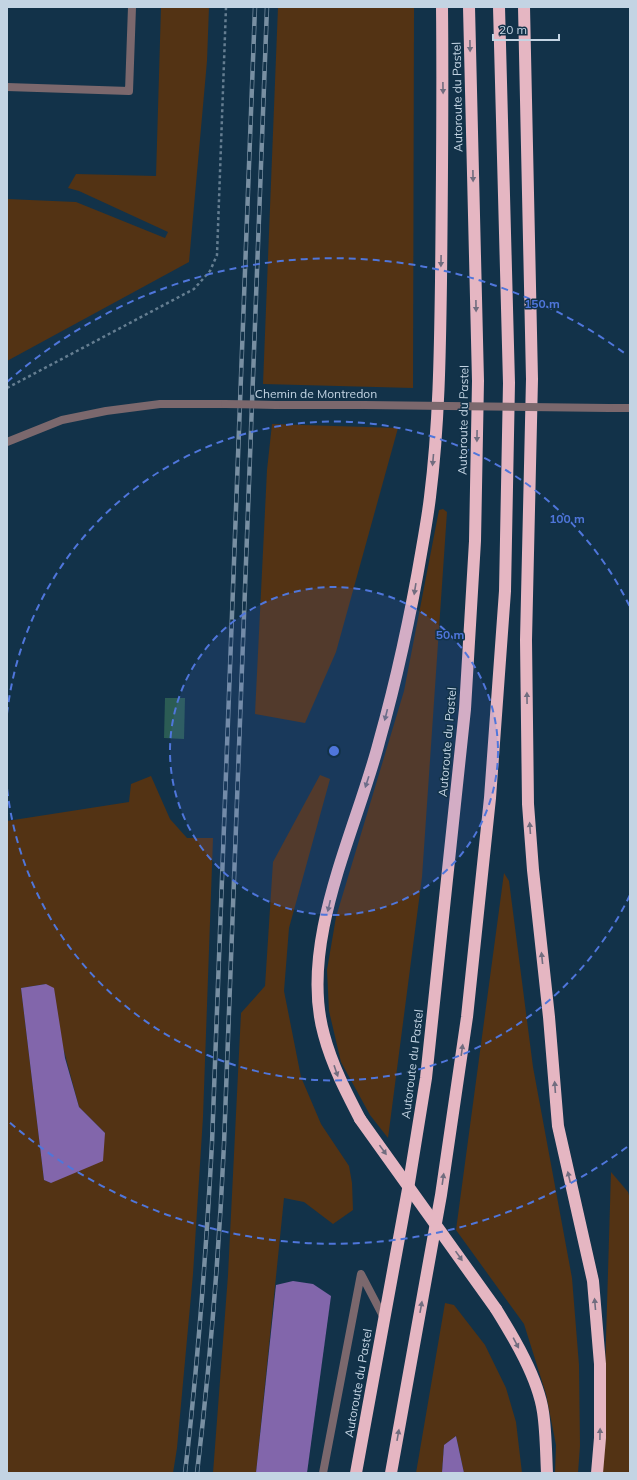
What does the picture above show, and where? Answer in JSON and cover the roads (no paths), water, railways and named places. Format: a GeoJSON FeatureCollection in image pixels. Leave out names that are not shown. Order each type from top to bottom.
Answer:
{"type":"FeatureCollection","features":[{"type":"Feature","properties":{"kind":"highway"},"geometry":{"type":"LineString","coordinates":[[442,7],[443,135],[439,393],[430,498],[413,602],[379,745],[335,880],[324,928],[319,964],[318,998],[323,1034],[338,1078],[360,1119],[496,1309],[520,1351],[535,1383],[543,1411],[547,1473]]}},
{"type":"Feature","properties":{"kind":"highway","name":"Autoroute du Pastel"},"geometry":{"type":"LineString","coordinates":[[356,1473],[408,1189],[426,1078],[465,709],[475,541],[478,381],[469,7]]}},
{"type":"Feature","properties":{"kind":"highway"},"geometry":{"type":"LineString","coordinates":[[391,1473],[443,1180],[467,1017],[490,798],[505,591],[509,383],[499,7]]}},
{"type":"Feature","properties":{"kind":"highway"},"geometry":{"type":"LineString","coordinates":[[524,7],[532,379],[526,640],[528,804],[532,870],[549,1017],[558,1126],[594,1281],[600,1364],[600,1438],[597,1473]]}},
{"type":"Feature","properties":{"kind":"street"},"geometry":{"type":"LineString","coordinates":[[7,87],[129,91],[132,7]]}},
{"type":"Feature","properties":{"kind":"street","name":"Chemin de Montredon"},"geometry":{"type":"LineString","coordinates":[[7,442],[62,420],[106,411],[160,404],[630,408]]}},
{"type":"Feature","properties":{"kind":"street"},"geometry":{"type":"LineString","coordinates":[[323,1473],[361,1274],[384,1318]]}},
{"type":"Feature","properties":{"kind":"railway"},"geometry":{"type":"LineString","coordinates":[[185,1473],[201,1308],[212,1143],[255,7]]}},
{"type":"Feature","properties":{"kind":"railway"},"geometry":{"type":"LineString","coordinates":[[197,1473],[214,1309],[224,1144],[267,7]]}}]}
